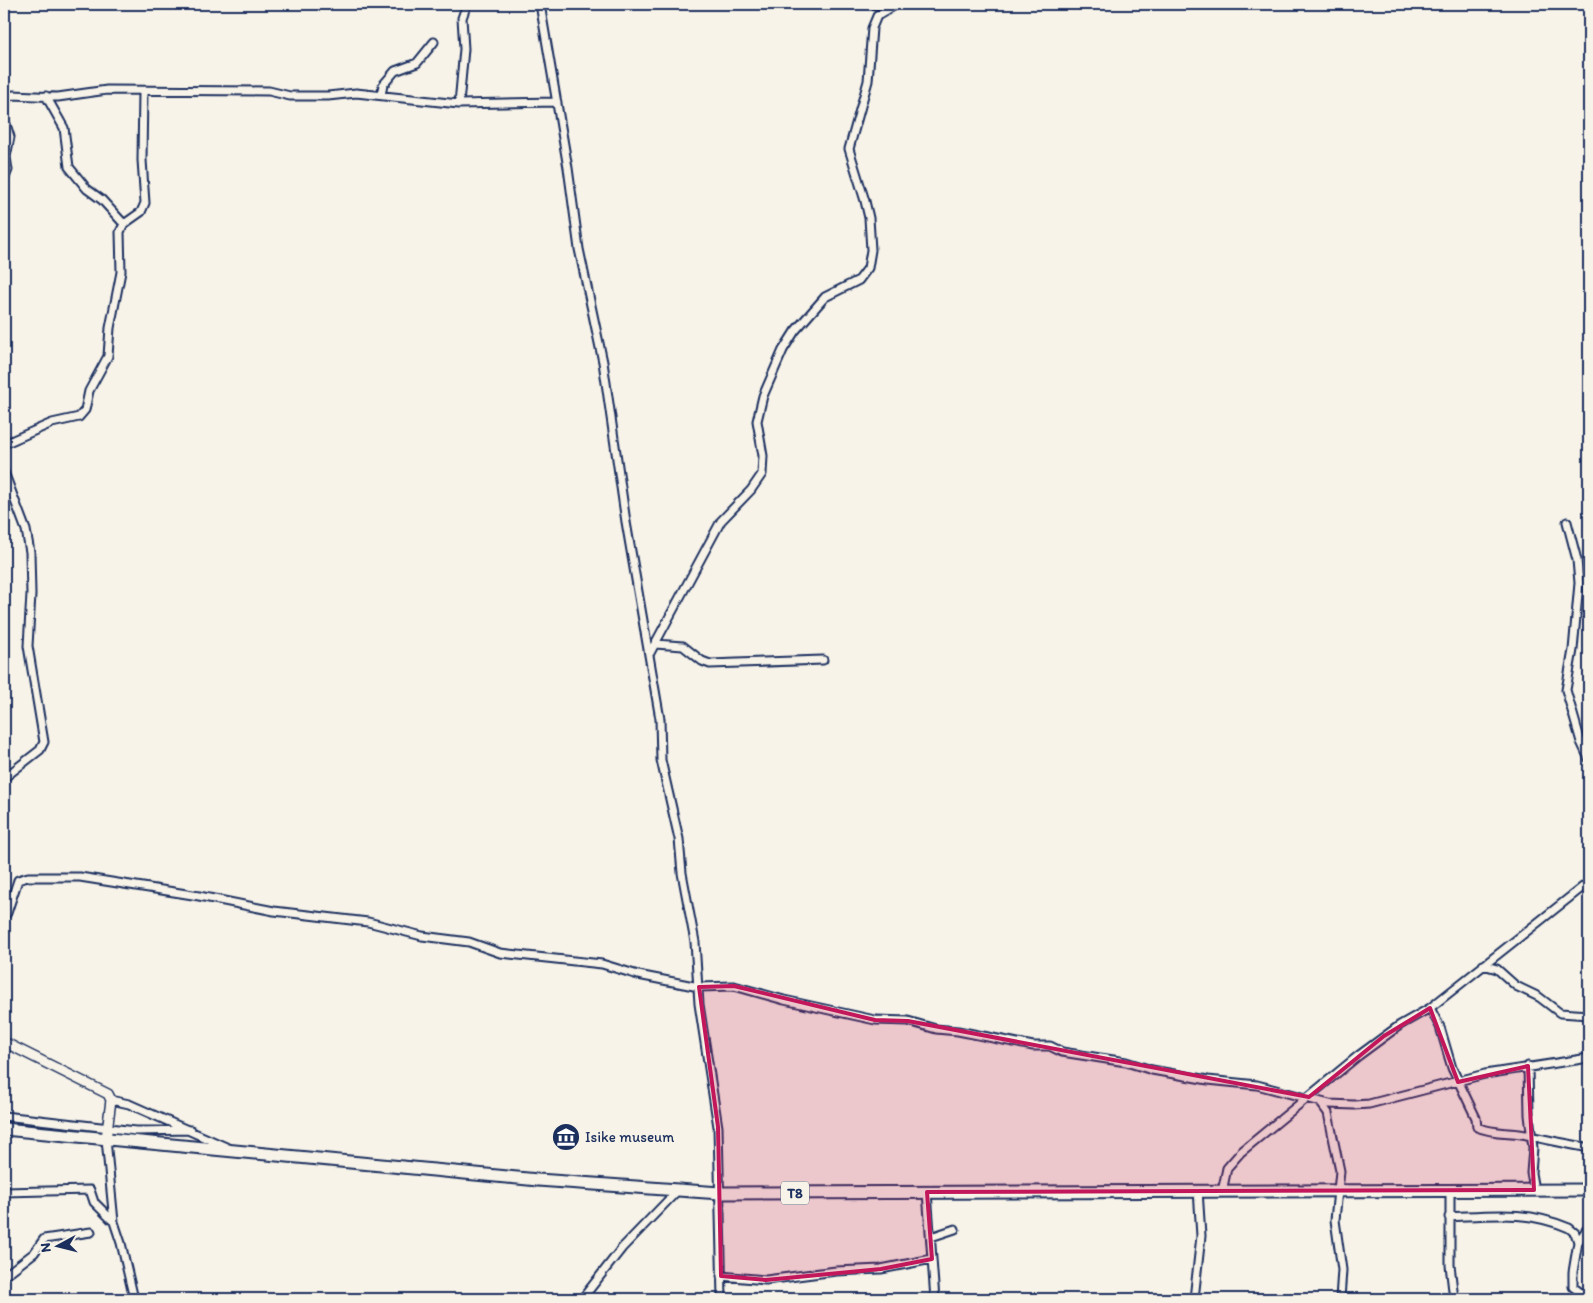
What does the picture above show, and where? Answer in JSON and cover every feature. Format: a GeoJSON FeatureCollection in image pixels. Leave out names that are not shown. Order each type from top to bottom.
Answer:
{"type":"FeatureCollection","features":[{"type":"Feature","properties":{"kind":"highway","name":"T8"},"geometry":{"type":"LineString","coordinates":[[4,1129],[106,1133],[228,1149],[538,1180],[720,1193],[1589,1190]]}},
{"type":"Feature","properties":{"kind":"street"},"geometry":{"type":"LineString","coordinates":[[459,104],[464,49],[462,18],[467,4]]}},
{"type":"Feature","properties":{"kind":"street"},"geometry":{"type":"LineString","coordinates":[[540,4],[579,249],[603,362],[626,518],[661,725],[660,751],[679,839],[682,873],[695,942],[699,1004],[718,1127],[722,1299]]}},
{"type":"Feature","properties":{"kind":"street"},"geometry":{"type":"LineString","coordinates":[[875,4],[890,4]]}},
{"type":"Feature","properties":{"kind":"street"},"geometry":{"type":"LineString","coordinates":[[650,653],[679,595],[721,521],[751,490],[762,474],[763,456],[757,421],[763,396],[783,350],[795,330],[825,297],[859,280],[868,268],[871,250],[869,218],[866,200],[849,149],[868,81],[872,28],[877,16],[897,4]]}},
{"type":"Feature","properties":{"kind":"street"},"geometry":{"type":"LineString","coordinates":[[381,95],[384,85],[395,71],[418,63],[434,42]]}},
{"type":"Feature","properties":{"kind":"street"},"geometry":{"type":"LineString","coordinates":[[4,180],[8,170],[6,157],[10,137],[5,121],[5,97],[13,95],[46,96],[107,90],[269,91],[290,96],[328,96],[356,93],[459,104],[557,102]]}},
{"type":"Feature","properties":{"kind":"street"},"geometry":{"type":"LineString","coordinates":[[4,444],[52,423],[77,418],[85,410],[89,391],[108,356],[110,328],[120,272],[119,239],[124,224],[141,212],[145,202],[142,160],[143,91]]}},
{"type":"Feature","properties":{"kind":"street"},"geometry":{"type":"LineString","coordinates":[[46,96],[64,128],[69,167],[87,189],[102,200],[124,224]]}},
{"type":"Feature","properties":{"kind":"street"},"geometry":{"type":"LineString","coordinates":[[4,193],[4,204]]}},
{"type":"Feature","properties":{"kind":"street"},"geometry":{"type":"LineString","coordinates":[[4,472],[26,530],[30,552],[31,594],[28,646],[44,742],[40,750],[4,778]]}},
{"type":"Feature","properties":{"kind":"street"},"geometry":{"type":"LineString","coordinates":[[1567,522],[1577,560],[1579,583],[1573,650],[1566,690],[1581,742],[1589,759]]}},
{"type":"Feature","properties":{"kind":"street"},"geometry":{"type":"LineString","coordinates":[[655,644],[683,646],[702,661],[710,664],[815,658],[822,660]]}},
{"type":"Feature","properties":{"kind":"street"},"geometry":{"type":"LineString","coordinates":[[4,916],[7,913],[18,880],[28,878],[80,877],[199,896],[274,911],[373,923],[422,936],[469,942],[500,953],[602,964],[638,975],[698,987],[734,986],[784,1000],[875,1020],[908,1021],[931,1028],[958,1031],[1033,1046],[1051,1047],[1062,1052],[1126,1062],[1152,1070],[1208,1080],[1248,1083],[1309,1097],[1320,1102],[1354,1106],[1369,1104],[1485,1074],[1589,1058]]}},
{"type":"Feature","properties":{"kind":"street"},"geometry":{"type":"LineString","coordinates":[[1222,1192],[1224,1176],[1232,1161],[1384,1036],[1430,1008],[1483,964],[1589,882]]}},
{"type":"Feature","properties":{"kind":"street"},"geometry":{"type":"LineString","coordinates":[[1483,964],[1497,969],[1516,986],[1539,997],[1560,1013],[1589,1015]]}},
{"type":"Feature","properties":{"kind":"street"},"geometry":{"type":"LineString","coordinates":[[1430,1008],[1440,1026],[1443,1044],[1458,1082],[1476,1118],[1477,1127],[1497,1133],[1532,1136],[1546,1141],[1589,1148]]}},
{"type":"Feature","properties":{"kind":"street"},"geometry":{"type":"LineString","coordinates":[[4,1042],[100,1088],[111,1100],[129,1104],[191,1130],[228,1149]]}},
{"type":"Feature","properties":{"kind":"street"},"geometry":{"type":"LineString","coordinates":[[1528,1066],[1532,1136],[1531,1173],[1534,1190]]}},
{"type":"Feature","properties":{"kind":"street"},"geometry":{"type":"LineString","coordinates":[[111,1100],[106,1133],[114,1222],[122,1243],[134,1299]]}},
{"type":"Feature","properties":{"kind":"street"},"geometry":{"type":"LineString","coordinates":[[1320,1102],[1328,1113],[1340,1171],[1335,1220],[1342,1270],[1340,1299]]}},
{"type":"Feature","properties":{"kind":"street"},"geometry":{"type":"LineString","coordinates":[[4,1116],[106,1133],[191,1130]]}},
{"type":"Feature","properties":{"kind":"street"},"geometry":{"type":"LineString","coordinates":[[4,1192],[90,1190],[94,1202],[114,1222]]}},
{"type":"Feature","properties":{"kind":"street"},"geometry":{"type":"LineString","coordinates":[[582,1299],[622,1248],[678,1190]]}},
{"type":"Feature","properties":{"kind":"street"},"geometry":{"type":"LineString","coordinates":[[1194,1299],[1201,1236],[1198,1190]]}},
{"type":"Feature","properties":{"kind":"street"},"geometry":{"type":"LineString","coordinates":[[1450,1190],[1450,1265],[1454,1299]]}},
{"type":"Feature","properties":{"kind":"street"},"geometry":{"type":"LineString","coordinates":[[927,1192],[935,1299]]}},
{"type":"Feature","properties":{"kind":"street"},"geometry":{"type":"LineString","coordinates":[[1449,1217],[1505,1213],[1524,1215],[1569,1228],[1575,1233],[1578,1242]]}},
{"type":"Feature","properties":{"kind":"street"},"geometry":{"type":"LineString","coordinates":[[1589,1226],[1578,1242],[1573,1272],[1573,1287],[1589,1299]]}},
{"type":"Feature","properties":{"kind":"street"},"geometry":{"type":"LineString","coordinates":[[931,1237],[955,1230]]}},
{"type":"Feature","properties":{"kind":"street"},"geometry":{"type":"LineString","coordinates":[[4,1276],[34,1253],[44,1239],[91,1232]]}},
{"type":"Feature","properties":{"kind":"street"},"geometry":{"type":"LineString","coordinates":[[721,1276],[766,1280],[829,1272],[881,1269],[932,1259]]}},
{"type":"Feature","properties":{"kind":"highlighted area"},"geometry":{"type":"Polygon","coordinates":[[[734,986],[875,1020],[908,1021],[1309,1097],[1384,1036],[1430,1008],[1458,1082],[1528,1066],[1534,1190],[927,1192],[932,1259],[881,1269],[766,1280],[721,1276],[718,1127],[699,987],[734,986]]]}},
{"type":"Feature","properties":{"kind":"place","name":"Isike museum"},"geometry":{"type":"Point","coordinates":[566,1137]}}]}
